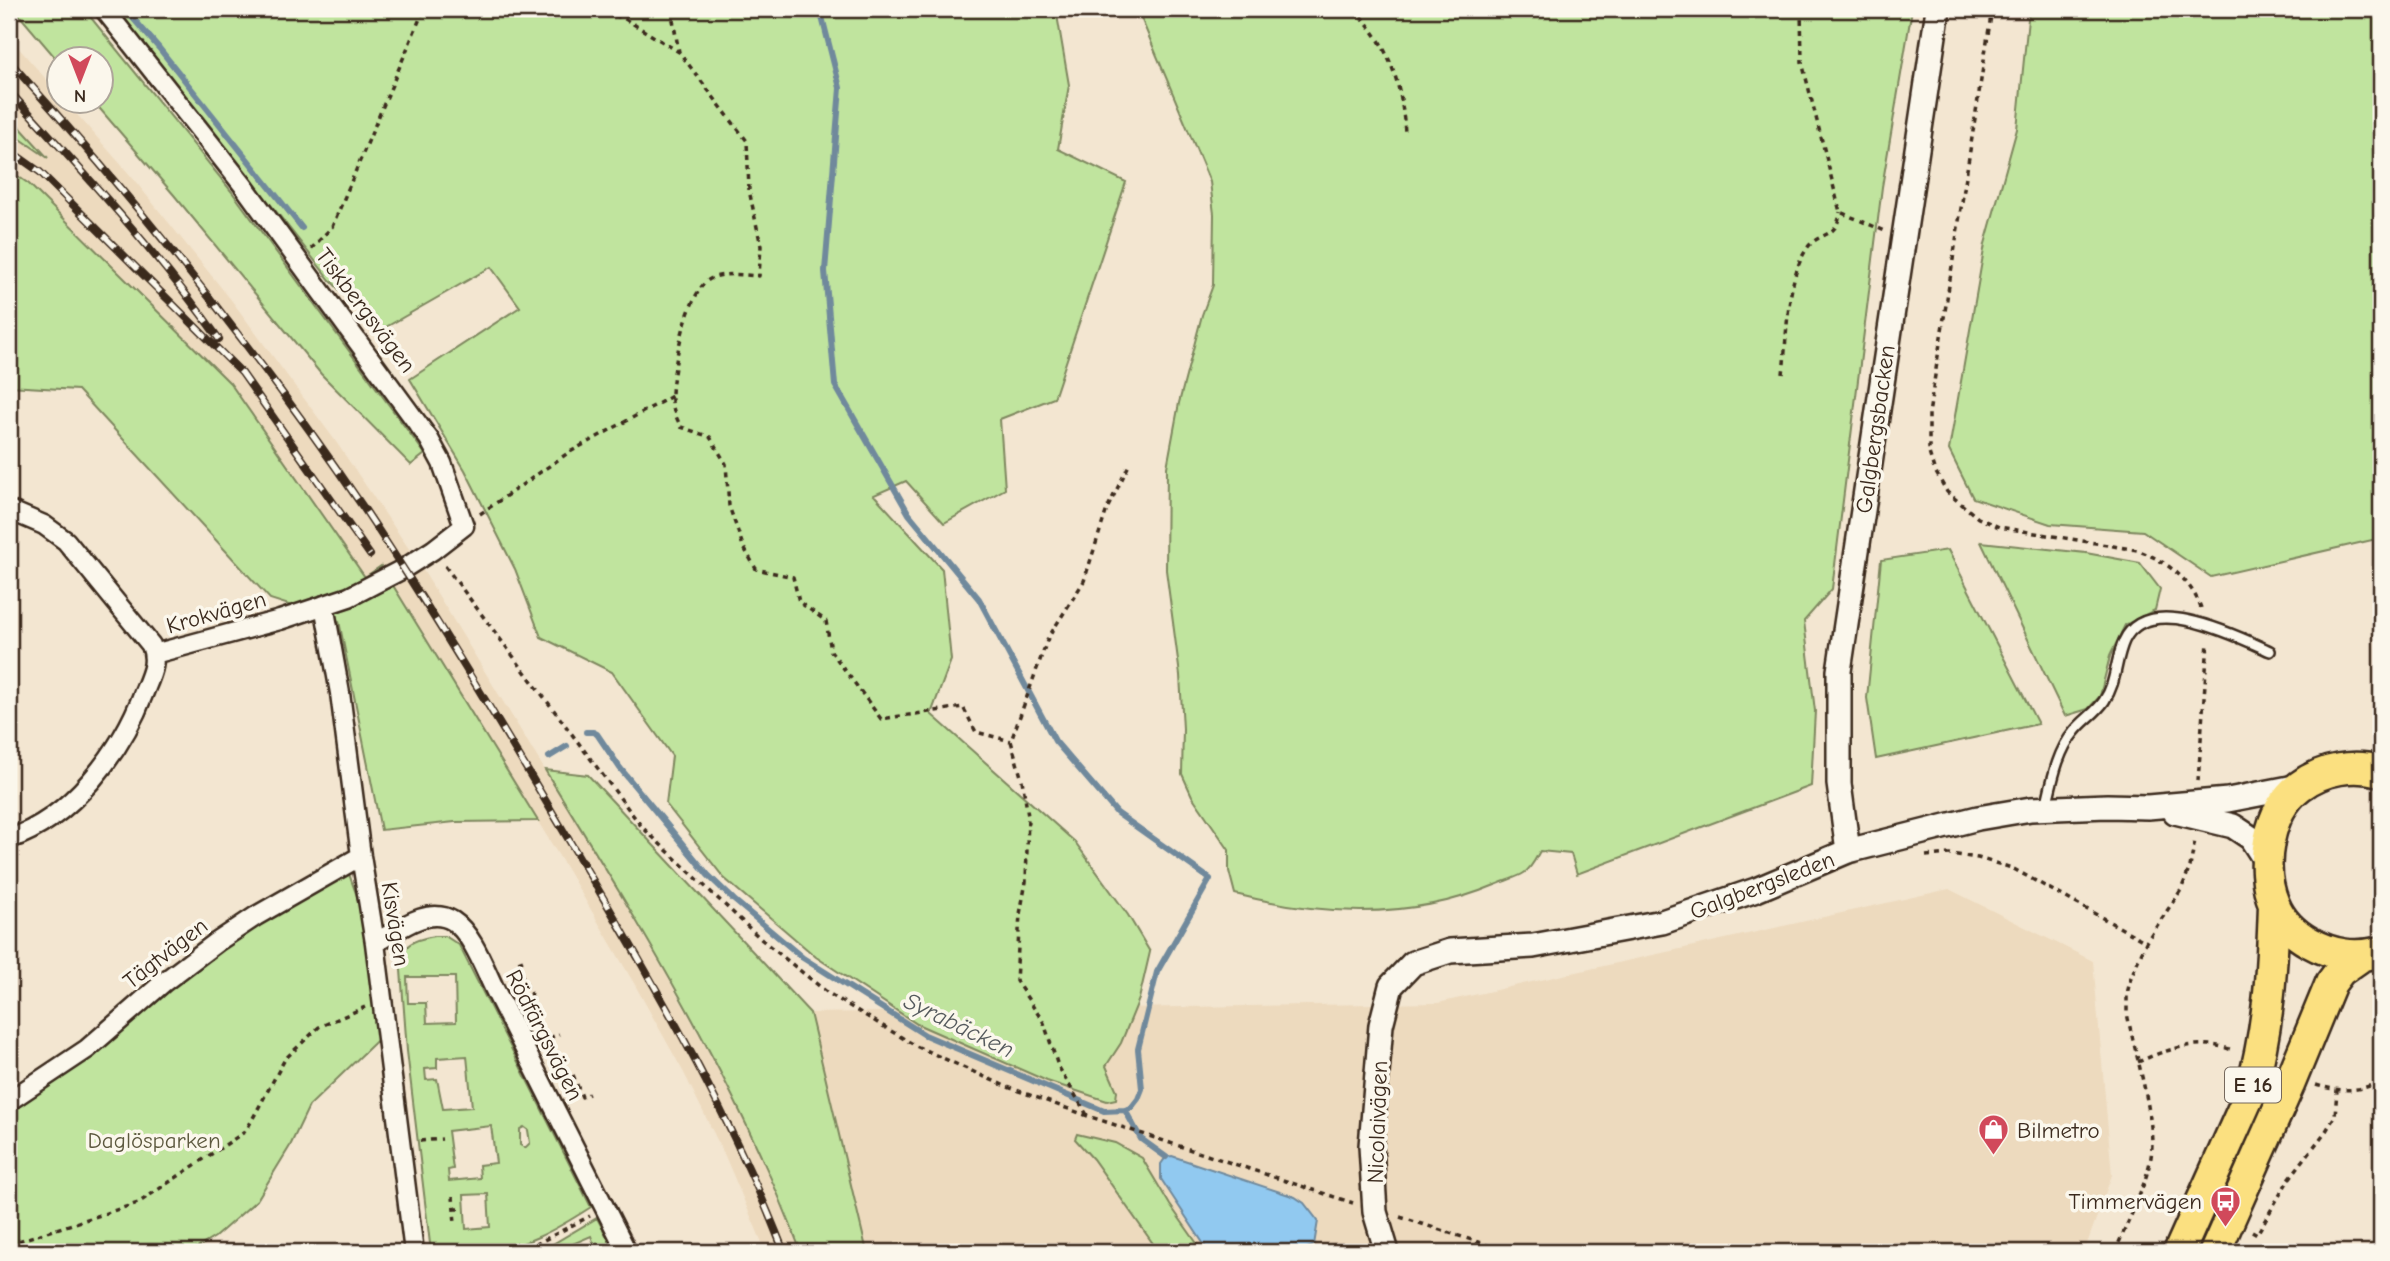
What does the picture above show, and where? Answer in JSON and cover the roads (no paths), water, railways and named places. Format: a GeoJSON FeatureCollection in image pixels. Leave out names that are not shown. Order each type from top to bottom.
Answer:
{"type":"FeatureCollection","features":[{"type":"Feature","properties":{"kind":"highway","name":"E 16"},"geometry":{"type":"LineString","coordinates":[[2371,955],[2332,952],[2291,930],[2274,904],[2268,883],[2267,863],[2275,821],[2289,797],[2300,786],[2333,770],[2368,769],[2381,748]]}},
{"type":"Feature","properties":{"kind":"highway","name":"E 16"},"geometry":{"type":"LineString","coordinates":[[2179,1252],[2251,1091],[2272,982],[2274,904]]}},
{"type":"Feature","properties":{"kind":"highway","name":"E 16"},"geometry":{"type":"LineString","coordinates":[[2215,1252],[2332,983],[2340,971],[2371,955]]}},
{"type":"Feature","properties":{"kind":"street","name":"Tiskbergsvägen"},"geometry":{"type":"LineString","coordinates":[[104,9],[299,261],[429,439],[442,463],[464,526],[433,550],[366,590],[324,605]]}},
{"type":"Feature","properties":{"kind":"street","name":"Galgbergsbacken"},"geometry":{"type":"LineString","coordinates":[[1848,851],[1839,784],[1839,671],[1938,9]]}},
{"type":"Feature","properties":{"kind":"street"},"geometry":{"type":"LineString","coordinates":[[9,510],[44,524],[66,541],[155,654]]}},
{"type":"Feature","properties":{"kind":"street","name":"Krokvägen"},"geometry":{"type":"LineString","coordinates":[[9,839],[27,833],[53,817],[110,759],[142,698],[154,667],[155,654],[324,605]]}},
{"type":"Feature","properties":{"kind":"street","name":"Kisvägen"},"geometry":{"type":"LineString","coordinates":[[324,605],[340,693],[383,999],[414,1252]]}},
{"type":"Feature","properties":{"kind":"street","name":"Galgbergsleden"},"geometry":{"type":"LineString","coordinates":[[1390,990],[1413,963],[1450,951],[1532,946],[1662,922],[1756,890],[1848,851],[1979,818],[2031,808],[2148,807],[2228,800],[2300,786]]}},
{"type":"Feature","properties":{"kind":"street","name":"Galgbergsleden"},"geometry":{"type":"LineString","coordinates":[[2148,807],[2233,826],[2251,838],[2267,863]]}},
{"type":"Feature","properties":{"kind":"street","name":"Tägtvägen"},"geometry":{"type":"LineString","coordinates":[[9,1101],[87,1049],[164,982],[217,942],[256,916],[361,856]]}},
{"type":"Feature","properties":{"kind":"street","name":"Rödfärgsvägen"},"geometry":{"type":"LineString","coordinates":[[375,943],[427,916],[453,920],[462,929],[510,1018],[627,1252]]}},
{"type":"Feature","properties":{"kind":"street","name":"Nicolaivägen"},"geometry":{"type":"LineString","coordinates":[[1387,1252],[1385,1213],[1371,1146],[1381,1025],[1390,990]]}},
{"type":"Feature","properties":{"kind":"lane"},"geometry":{"type":"LineString","coordinates":[[2046,808],[2054,773],[2066,743],[2112,688],[2125,639],[2133,628],[2157,618],[2186,619],[2227,631],[2270,650]]}},
{"type":"Feature","properties":{"kind":"water"},"geometry":{"type":"Polygon","coordinates":[[[1172,1156],[1295,1197],[1304,1203],[1318,1221],[1314,1245],[1279,1252],[1209,1252],[1161,1179],[1161,1164],[1166,1157],[1172,1156]]]}},
{"type":"Feature","properties":{"kind":"waterway"},"geometry":{"type":"LineString","coordinates":[[125,9],[302,228]]}},
{"type":"Feature","properties":{"kind":"waterway","name":"Syrabäcken"},"geometry":{"type":"LineString","coordinates":[[586,732],[597,734],[620,768],[708,875],[803,958],[925,1035],[1104,1111],[1131,1108],[1138,1099],[1142,1089],[1138,1049],[1157,972],[1210,879],[1117,813],[1055,741],[979,599],[909,514],[835,385],[825,271],[840,88],[820,9]]}},
{"type":"Feature","properties":{"kind":"waterway"},"geometry":{"type":"LineString","coordinates":[[549,757],[567,746]]}},
{"type":"Feature","properties":{"kind":"waterway"},"geometry":{"type":"LineString","coordinates":[[1125,1110],[1141,1139],[1166,1157]]}},
{"type":"Feature","properties":{"kind":"railway"},"geometry":{"type":"LineString","coordinates":[[9,61],[104,168],[195,279],[282,393],[390,547],[485,699],[648,975],[735,1139],[784,1252]]}},
{"type":"Feature","properties":{"kind":"railway"},"geometry":{"type":"LineString","coordinates":[[9,91],[144,243],[219,339]]}},
{"type":"Feature","properties":{"kind":"railway"},"geometry":{"type":"LineString","coordinates":[[9,150],[40,172],[242,373],[370,555]]}},
{"type":"Feature","properties":{"kind":"place","name":"Bilmetro"},"geometry":{"type":"Point","coordinates":[1994,1157]}},
{"type":"Feature","properties":{"kind":"place","name":"Timmervägen"},"geometry":{"type":"Point","coordinates":[2225,1228]}},
{"type":"Feature","properties":{"kind":"park label","name":"Daglösparken"},"geometry":{"type":"Point","coordinates":[154,1140]}}]}
